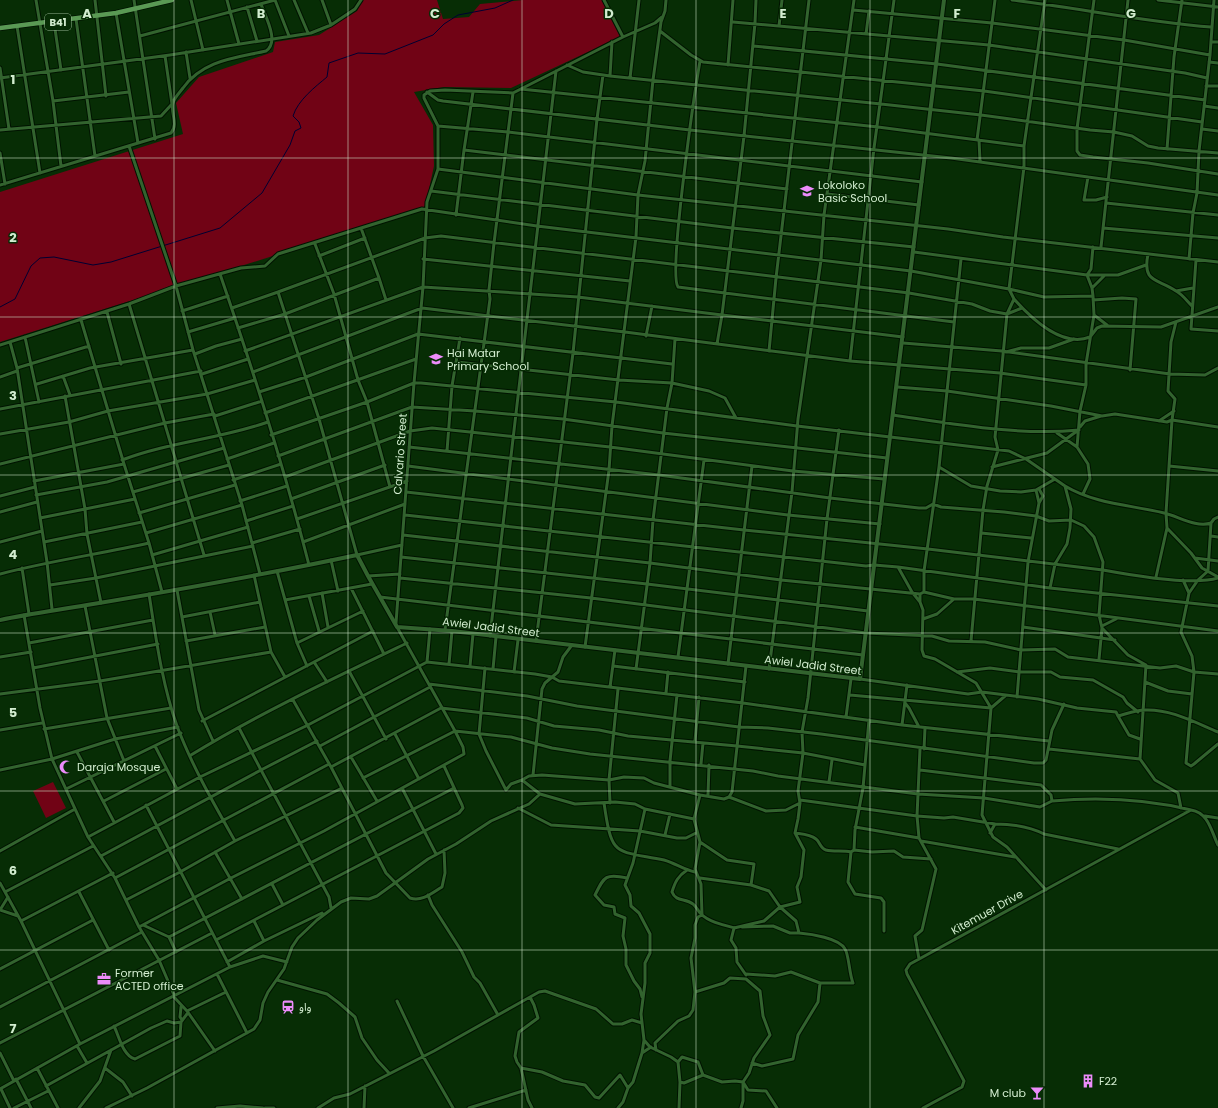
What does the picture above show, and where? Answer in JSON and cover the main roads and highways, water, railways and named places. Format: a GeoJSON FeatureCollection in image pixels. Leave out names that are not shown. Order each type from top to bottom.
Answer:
{"type":"FeatureCollection","features":[{"type":"Feature","properties":{"kind":"main road","name":"B41"},"geometry":{"type":"LineString","coordinates":[[0,28],[116,13],[172,0]]}},
{"type":"Feature","properties":{"kind":"waterway"},"geometry":{"type":"LineString","coordinates":[[0,307],[15,299],[31,266],[40,258],[54,257],[93,265],[111,262],[220,228],[262,193],[290,145],[295,131],[301,128],[299,122],[293,116],[295,110],[307,94],[327,77],[329,63],[358,53],[385,54],[433,35],[444,24],[458,15],[495,8],[513,0]]}},
{"type":"Feature","properties":{"kind":"place","name":"Lokoloko Basic School"},"geometry":{"type":"Point","coordinates":[807,191]}},
{"type":"Feature","properties":{"kind":"place","name":"Hai Matar Primary School"},"geometry":{"type":"Point","coordinates":[436,359]}},
{"type":"Feature","properties":{"kind":"place","name":"Daraja Mosque"},"geometry":{"type":"Point","coordinates":[66,767]}},
{"type":"Feature","properties":{"kind":"place","name":"Former ACTED office"},"geometry":{"type":"Point","coordinates":[104,979]}},
{"type":"Feature","properties":{"kind":"place","name":"واو"},"geometry":{"type":"Point","coordinates":[288,1007]}},
{"type":"Feature","properties":{"kind":"place","name":"F22"},"geometry":{"type":"Point","coordinates":[1088,1081]}},
{"type":"Feature","properties":{"kind":"place","name":"M club"},"geometry":{"type":"Point","coordinates":[1037,1093]}}]}
